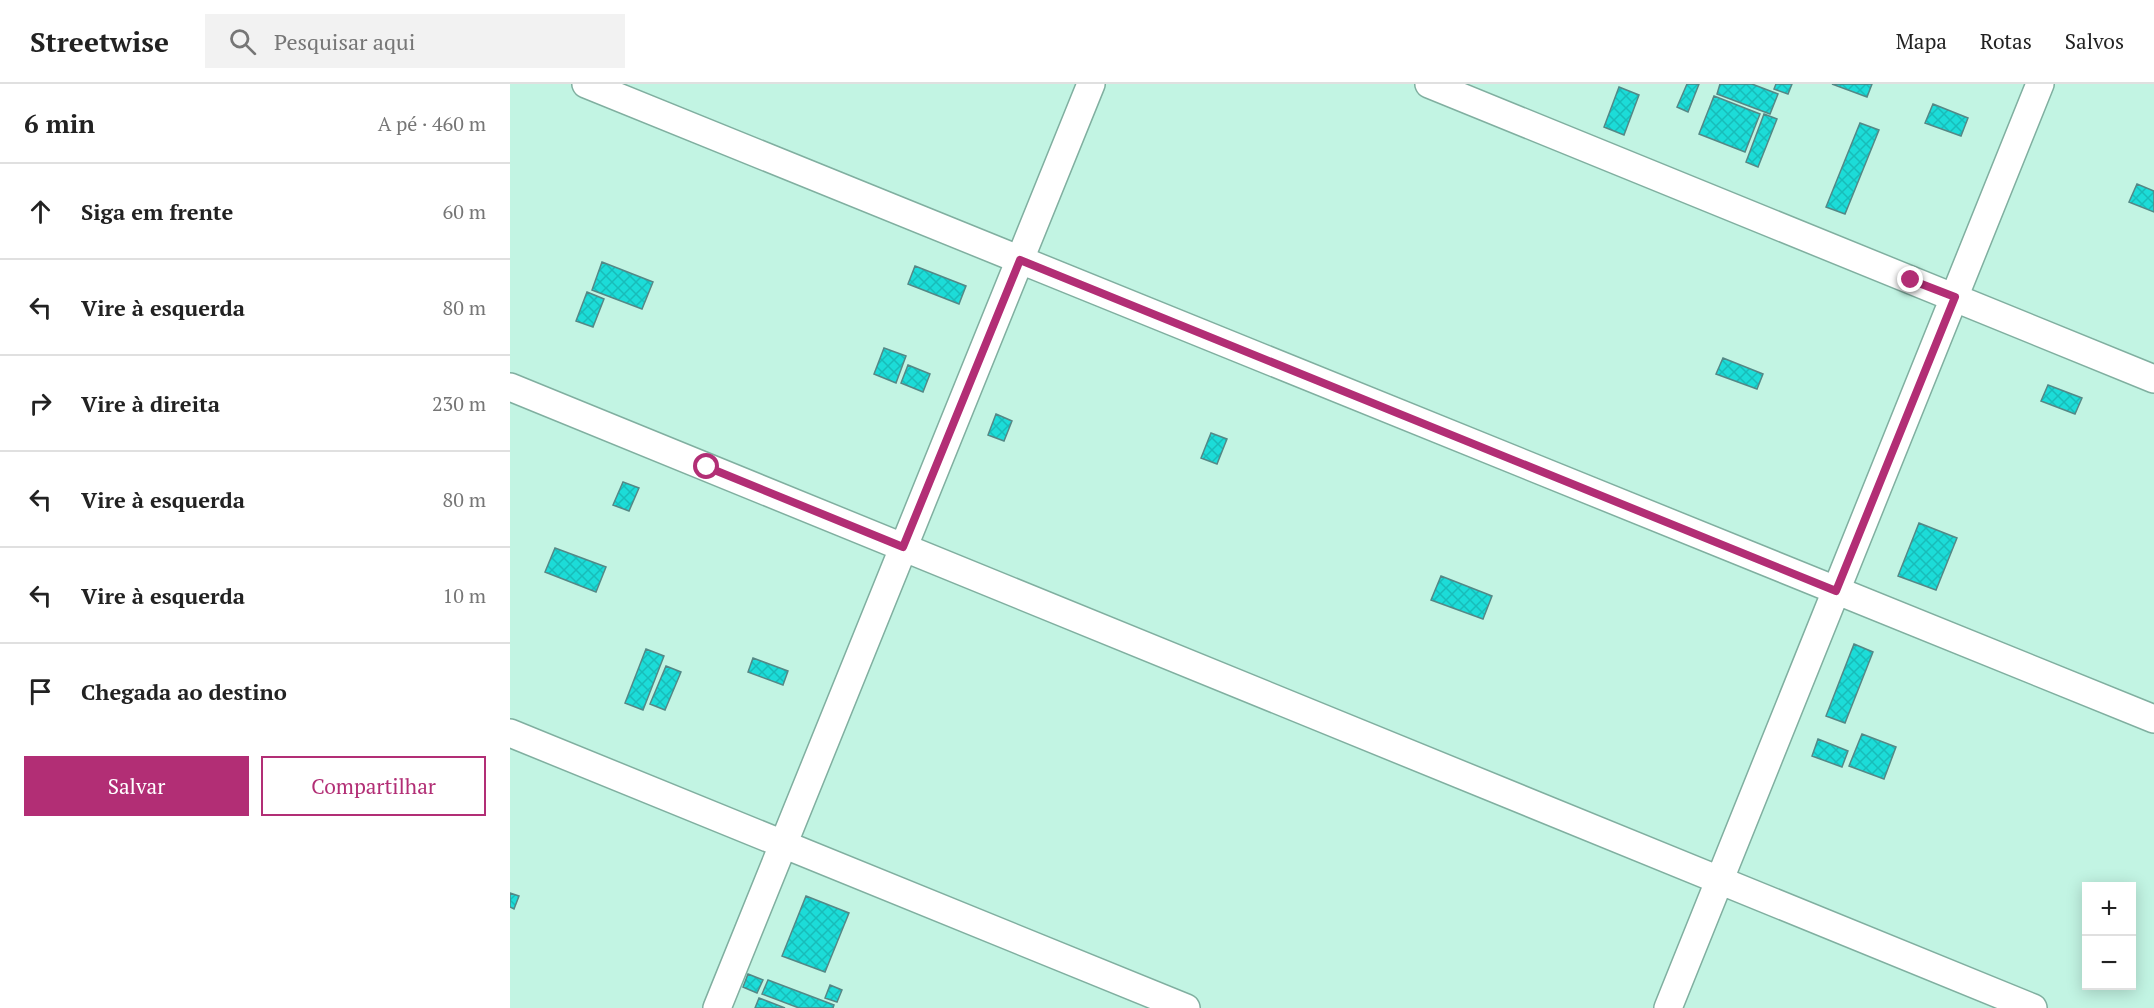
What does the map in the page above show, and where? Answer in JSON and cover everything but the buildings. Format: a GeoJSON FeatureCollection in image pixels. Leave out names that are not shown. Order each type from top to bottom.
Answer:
{"type":"FeatureCollection","features":[{"type":"Feature","properties":{"kind":"street"},"geometry":{"type":"LineString","coordinates":[[586,84],[2154,719]]}},
{"type":"Feature","properties":{"kind":"street"},"geometry":{"type":"LineString","coordinates":[[717,1008],[1091,84]]}},
{"type":"Feature","properties":{"kind":"street"},"geometry":{"type":"LineString","coordinates":[[1429,84],[2154,379]]}},
{"type":"Feature","properties":{"kind":"street"},"geometry":{"type":"LineString","coordinates":[[1668,1008],[2040,84]]}},
{"type":"Feature","properties":{"kind":"street"},"geometry":{"type":"LineString","coordinates":[[510,387],[2033,1008]]}},
{"type":"Feature","properties":{"kind":"street"},"geometry":{"type":"LineString","coordinates":[[510,732],[1186,1008]]}},
{"type":"Feature","properties":{"kind":"route"},"geometry":{"type":"LineString","coordinates":[[707,467],[903,547],[1020,260],[1836,591],[1955,297],[1911,280]]}}]}
